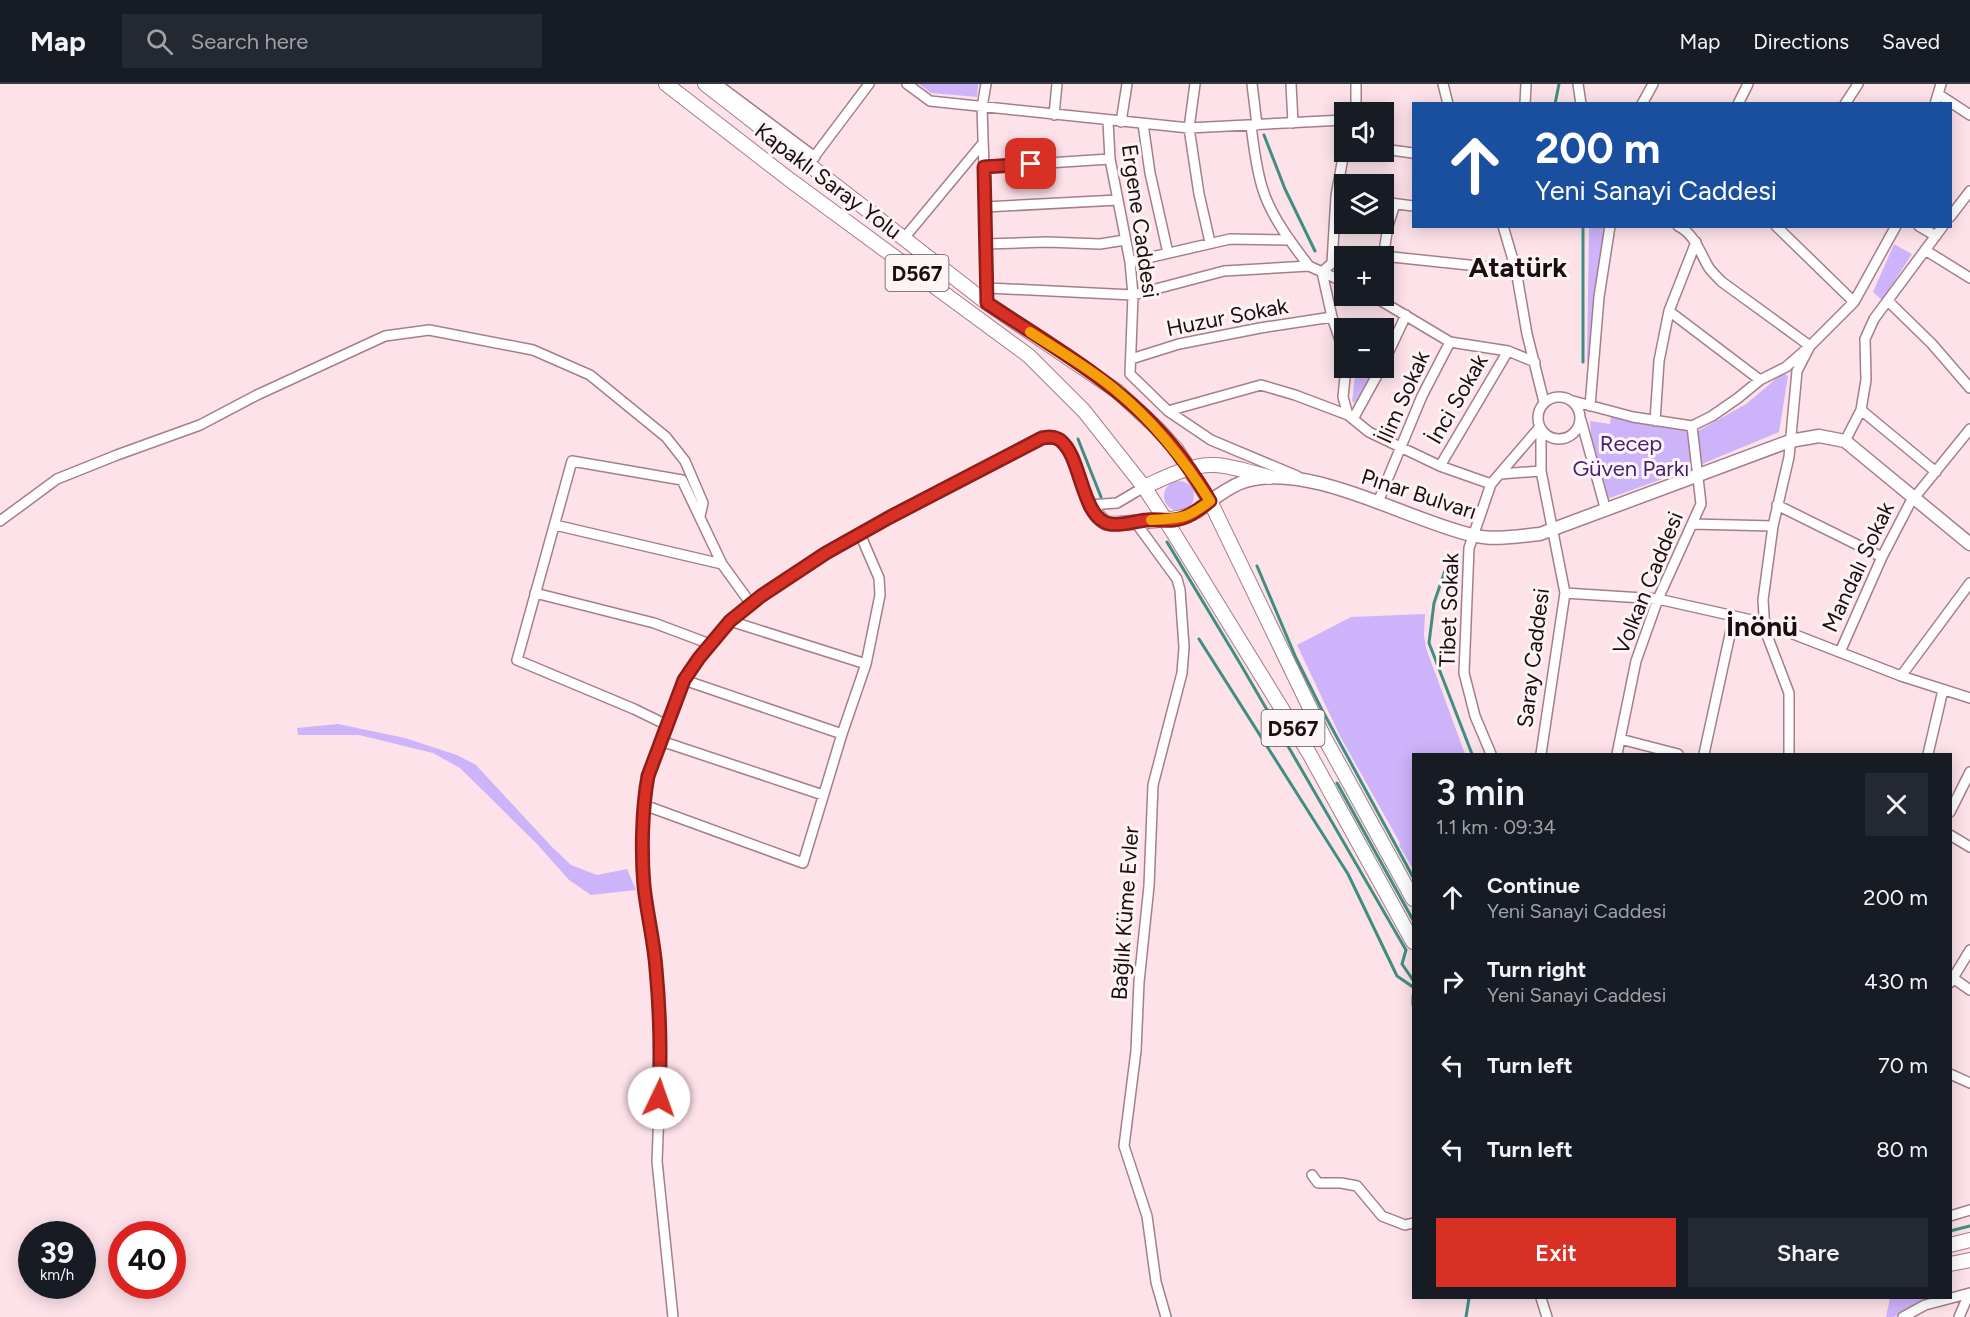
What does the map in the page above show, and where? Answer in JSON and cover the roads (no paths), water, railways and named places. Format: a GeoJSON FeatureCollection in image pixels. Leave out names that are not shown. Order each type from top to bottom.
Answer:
{"type":"FeatureCollection","features":[{"type":"Feature","properties":{"kind":"highway","name":"Kapaklı Saray Yolu"},"geometry":{"type":"LineString","coordinates":[[666,84],[790,180],[1029,356],[1084,411],[1144,487]]}},
{"type":"Feature","properties":{"kind":"highway","name":"Kapaklı Saray Yolu"},"geometry":{"type":"LineString","coordinates":[[705,84],[812,160],[987,303],[1117,390],[1158,429],[1190,468]]}},
{"type":"Feature","properties":{"kind":"highway"},"geometry":{"type":"LineString","coordinates":[[1144,487],[1167,476],[1202,465],[1217,465],[1269,477]]}},
{"type":"Feature","properties":{"kind":"highway","name":"D567"},"geometry":{"type":"LineString","coordinates":[[1190,468],[1210,501],[1323,735],[1412,897]]}},
{"type":"Feature","properties":{"kind":"highway","name":"D567"},"geometry":{"type":"LineString","coordinates":[[1144,487],[1308,753],[1412,940]]}},
{"type":"Feature","properties":{"kind":"highway"},"geometry":{"type":"LineString","coordinates":[[1090,505],[1099,518],[1108,524],[1174,520],[1186,516],[1210,501]]}},
{"type":"Feature","properties":{"kind":"highway"},"geometry":{"type":"LineString","coordinates":[[1952,1244],[1970,1240]]}},
{"type":"Feature","properties":{"kind":"highway"},"geometry":{"type":"LineString","coordinates":[[1952,1264],[1970,1260]]}},
{"type":"Feature","properties":{"kind":"main road","name":"Pınar Bulvarı"},"geometry":{"type":"LineString","coordinates":[[1210,501],[1246,481],[1269,477],[1303,478],[1378,502],[1433,524],[1473,536],[1498,538],[1552,531],[1790,441],[1819,436],[1845,441]]}},
{"type":"Feature","properties":{"kind":"main road"},"geometry":{"type":"LineString","coordinates":[[1845,441],[1970,544]]}},
{"type":"Feature","properties":{"kind":"street"},"geometry":{"type":"LineString","coordinates":[[717,84],[812,160],[869,84]]}},
{"type":"Feature","properties":{"kind":"street"},"geometry":{"type":"LineString","coordinates":[[908,84],[930,101],[1189,128],[1334,121]]}},
{"type":"Feature","properties":{"kind":"street"},"geometry":{"type":"LineString","coordinates":[[986,84],[982,107],[987,303]]}},
{"type":"Feature","properties":{"kind":"street"},"geometry":{"type":"LineString","coordinates":[[1054,115],[1057,84]]}},
{"type":"Feature","properties":{"kind":"street","name":"Ergene Caddesi"},"geometry":{"type":"LineString","coordinates":[[1121,122],[1127,84]]}},
{"type":"Feature","properties":{"kind":"street"},"geometry":{"type":"LineString","coordinates":[[1195,84],[1189,128],[1199,194],[1210,242]]}},
{"type":"Feature","properties":{"kind":"street"},"geometry":{"type":"LineString","coordinates":[[1252,84],[1258,175],[1263,193],[1290,240],[1309,266]]}},
{"type":"Feature","properties":{"kind":"street"},"geometry":{"type":"LineString","coordinates":[[1291,84],[1293,123]]}},
{"type":"Feature","properties":{"kind":"street"},"geometry":{"type":"LineString","coordinates":[[1356,84],[1356,102]]}},
{"type":"Feature","properties":{"kind":"street"},"geometry":{"type":"LineString","coordinates":[[1443,84],[1448,102]]}},
{"type":"Feature","properties":{"kind":"street"},"geometry":{"type":"LineString","coordinates":[[1525,102],[1526,84]]}},
{"type":"Feature","properties":{"kind":"street"},"geometry":{"type":"LineString","coordinates":[[1578,84],[1581,102]]}},
{"type":"Feature","properties":{"kind":"street"},"geometry":{"type":"LineString","coordinates":[[1643,102],[1653,84]]}},
{"type":"Feature","properties":{"kind":"street"},"geometry":{"type":"LineString","coordinates":[[1739,102],[1748,84]]}},
{"type":"Feature","properties":{"kind":"street"},"geometry":{"type":"LineString","coordinates":[[1846,102],[1858,84]]}},
{"type":"Feature","properties":{"kind":"street"},"geometry":{"type":"LineString","coordinates":[[1952,104],[1970,116]]}},
{"type":"Feature","properties":{"kind":"street","name":"Ergene Caddesi"},"geometry":{"type":"LineString","coordinates":[[1108,121],[1110,159],[1130,262],[1133,295],[1130,374],[1168,411],[1211,440],[1303,478]]}},
{"type":"Feature","properties":{"kind":"street"},"geometry":{"type":"LineString","coordinates":[[1143,124],[1150,173],[1168,253]]}},
{"type":"Feature","properties":{"kind":"street"},"geometry":{"type":"LineString","coordinates":[[904,237],[983,143]]}},
{"type":"Feature","properties":{"kind":"street"},"geometry":{"type":"LineString","coordinates":[[1394,150],[1412,153]]}},
{"type":"Feature","properties":{"kind":"street"},"geometry":{"type":"LineString","coordinates":[[984,167],[1110,159]]}},
{"type":"Feature","properties":{"kind":"street"},"geometry":{"type":"LineString","coordinates":[[1952,215],[1970,191]]}},
{"type":"Feature","properties":{"kind":"street"},"geometry":{"type":"LineString","coordinates":[[985,207],[1118,200]]}},
{"type":"Feature","properties":{"kind":"street"},"geometry":{"type":"LineString","coordinates":[[1385,246],[1395,204],[1412,206]]}},
{"type":"Feature","properties":{"kind":"street"},"geometry":{"type":"LineString","coordinates":[[1504,228],[1516,270],[1527,334],[1544,402]]}},
{"type":"Feature","properties":{"kind":"street"},"geometry":{"type":"LineString","coordinates":[[1590,406],[1599,297],[1610,228]]}},
{"type":"Feature","properties":{"kind":"street"},"geometry":{"type":"LineString","coordinates":[[1682,228],[1696,242],[1710,269],[1722,282],[1810,346]]}},
{"type":"Feature","properties":{"kind":"street"},"geometry":{"type":"LineString","coordinates":[[1778,228],[1854,302]]}},
{"type":"Feature","properties":{"kind":"street"},"geometry":{"type":"LineString","coordinates":[[1580,418],[1575,431],[1564,439],[1550,437],[1540,429],[1537,414],[1549,398],[1562,396],[1590,406],[1655,421],[1692,426],[1712,416],[1760,380],[1786,367],[1854,302],[1895,228]]}},
{"type":"Feature","properties":{"kind":"street"},"geometry":{"type":"LineString","coordinates":[[1922,228],[1936,236]]}},
{"type":"Feature","properties":{"kind":"street"},"geometry":{"type":"LineString","coordinates":[[1845,441],[1861,410],[1866,380],[1865,339],[1874,319],[1942,228]]}},
{"type":"Feature","properties":{"kind":"street"},"geometry":{"type":"LineString","coordinates":[[1322,272],[1332,263],[1336,234]]}},
{"type":"Feature","properties":{"kind":"street"},"geometry":{"type":"LineString","coordinates":[[1130,262],[1230,239],[1290,240]]}},
{"type":"Feature","properties":{"kind":"street"},"geometry":{"type":"LineString","coordinates":[[986,244],[1047,242],[1100,244],[1125,240]]}},
{"type":"Feature","properties":{"kind":"street"},"geometry":{"type":"LineString","coordinates":[[1655,421],[1659,361],[1669,311],[1696,242]]}},
{"type":"Feature","properties":{"kind":"street"},"geometry":{"type":"LineString","coordinates":[[1925,250],[1970,278]]}},
{"type":"Feature","properties":{"kind":"street"},"geometry":{"type":"LineString","coordinates":[[1394,258],[1516,270]]}},
{"type":"Feature","properties":{"kind":"street"},"geometry":{"type":"LineString","coordinates":[[988,288],[1133,295],[1224,272],[1309,266],[1334,277]]}},
{"type":"Feature","properties":{"kind":"street"},"geometry":{"type":"LineString","coordinates":[[1322,272],[1334,323]]}},
{"type":"Feature","properties":{"kind":"street"},"geometry":{"type":"LineString","coordinates":[[1888,301],[1932,344],[1970,388]]}},
{"type":"Feature","properties":{"kind":"street"},"geometry":{"type":"LineString","coordinates":[[1391,306],[1450,342],[1508,351],[1535,363]]}},
{"type":"Feature","properties":{"kind":"street"},"geometry":{"type":"LineString","coordinates":[[1669,311],[1760,380]]}},
{"type":"Feature","properties":{"kind":"street"},"geometry":{"type":"LineString","coordinates":[[1394,340],[1406,315]]}},
{"type":"Feature","properties":{"kind":"street","name":"Huzur Sokak"},"geometry":{"type":"LineString","coordinates":[[1131,359],[1179,344],[1332,317]]}},
{"type":"Feature","properties":{"kind":"street"},"geometry":{"type":"LineString","coordinates":[[0,521],[57,479],[200,425],[257,395],[385,336],[429,330],[533,350],[590,375],[666,437],[685,461],[703,503],[700,516]]}},
{"type":"Feature","properties":{"kind":"street","name":"İlim Sokak"},"geometry":{"type":"LineString","coordinates":[[1378,502],[1422,396],[1450,342]]}},
{"type":"Feature","properties":{"kind":"street"},"geometry":{"type":"LineString","coordinates":[[1789,753],[1789,693],[1766,630],[1763,600],[1773,526],[1789,457],[1797,371],[1810,346]]}},
{"type":"Feature","properties":{"kind":"street","name":"İnci Sokak"},"geometry":{"type":"LineString","coordinates":[[1440,466],[1508,351]]}},
{"type":"Feature","properties":{"kind":"street"},"geometry":{"type":"LineString","coordinates":[[1345,378],[1343,396],[1351,417]]}},
{"type":"Feature","properties":{"kind":"street"},"geometry":{"type":"LineString","coordinates":[[1351,417],[1375,378]]}},
{"type":"Feature","properties":{"kind":"street"},"geometry":{"type":"LineString","coordinates":[[1168,411],[1260,385],[1295,395],[1351,417],[1369,432],[1440,466],[1491,484],[1540,429]]}},
{"type":"Feature","properties":{"kind":"street"},"geometry":{"type":"LineString","coordinates":[[1573,401],[1577,406],[1606,511]]}},
{"type":"Feature","properties":{"kind":"street"},"geometry":{"type":"LineString","coordinates":[[1861,410],[1936,472]]}},
{"type":"Feature","properties":{"kind":"street","name":"Volkan Caddesi"},"geometry":{"type":"LineString","coordinates":[[1617,753],[1636,661],[1658,599],[1701,504],[1692,426]]}},
{"type":"Feature","properties":{"kind":"street","name":"Saray Caddesi"},"geometry":{"type":"LineString","coordinates":[[1540,429],[1541,471],[1565,593],[1541,753]]}},
{"type":"Feature","properties":{"kind":"street","name":"Mandalı Sokak"},"geometry":{"type":"LineString","coordinates":[[1840,652],[1882,557],[1913,499],[1970,429]]}},
{"type":"Feature","properties":{"kind":"street"},"geometry":{"type":"LineString","coordinates":[[674,1317],[657,1161],[661,1063],[656,970],[644,886],[643,823],[648,776],[684,680],[730,621],[826,553],[1042,438],[1058,439],[1065,446],[1090,505],[1117,503],[1144,487]]}},
{"type":"Feature","properties":{"kind":"street"},"geometry":{"type":"LineString","coordinates":[[1962,440],[1970,447]]}},
{"type":"Feature","properties":{"kind":"street"},"geometry":{"type":"LineString","coordinates":[[667,725],[517,660],[572,460],[682,480],[722,564],[751,604]]}},
{"type":"Feature","properties":{"kind":"street"},"geometry":{"type":"LineString","coordinates":[[1500,474],[1541,471]]}},
{"type":"Feature","properties":{"kind":"street","name":"Tibet Sokak"},"geometry":{"type":"LineString","coordinates":[[1491,484],[1469,548],[1464,673],[1475,716],[1491,753]]}},
{"type":"Feature","properties":{"kind":"street"},"geometry":{"type":"LineString","coordinates":[[1777,505],[1882,557]]}},
{"type":"Feature","properties":{"kind":"street","name":"Bağlık Küme Evler"},"geometry":{"type":"LineString","coordinates":[[1136,522],[1177,579],[1180,590],[1184,646],[1182,673],[1153,785],[1149,886],[1139,982],[1136,1051],[1124,1146],[1147,1216],[1156,1282],[1166,1317]]}},
{"type":"Feature","properties":{"kind":"street"},"geometry":{"type":"LineString","coordinates":[[1692,524],[1773,526]]}},
{"type":"Feature","properties":{"kind":"street"},"geometry":{"type":"LineString","coordinates":[[555,525],[722,564]]}},
{"type":"Feature","properties":{"kind":"street"},"geometry":{"type":"LineString","coordinates":[[644,805],[803,863],[866,664],[880,596],[879,578],[860,534]]}},
{"type":"Feature","properties":{"kind":"street"},"geometry":{"type":"LineString","coordinates":[[1901,676],[1970,583]]}},
{"type":"Feature","properties":{"kind":"street"},"geometry":{"type":"LineString","coordinates":[[535,593],[654,624],[710,644]]}},
{"type":"Feature","properties":{"kind":"street"},"geometry":{"type":"LineString","coordinates":[[1565,593],[1658,599],[1765,623],[1901,676],[1970,699]]}},
{"type":"Feature","properties":{"kind":"street"},"geometry":{"type":"LineString","coordinates":[[1704,753],[1734,616]]}},
{"type":"Feature","properties":{"kind":"street"},"geometry":{"type":"LineString","coordinates":[[730,621],[866,664]]}},
{"type":"Feature","properties":{"kind":"street"},"geometry":{"type":"LineString","coordinates":[[684,680],[842,734]]}},
{"type":"Feature","properties":{"kind":"street"},"geometry":{"type":"LineString","coordinates":[[1928,753],[1943,690]]}},
{"type":"Feature","properties":{"kind":"street"},"geometry":{"type":"LineString","coordinates":[[1620,740],[1674,753]]}},
{"type":"Feature","properties":{"kind":"street"},"geometry":{"type":"LineString","coordinates":[[661,741],[823,795]]}},
{"type":"Feature","properties":{"kind":"street"},"geometry":{"type":"LineString","coordinates":[[1952,808],[1970,772]]}},
{"type":"Feature","properties":{"kind":"street"},"geometry":{"type":"LineString","coordinates":[[1952,837],[1970,847]]}},
{"type":"Feature","properties":{"kind":"street"},"geometry":{"type":"LineString","coordinates":[[1952,978],[1970,950]]}},
{"type":"Feature","properties":{"kind":"street"},"geometry":{"type":"LineString","coordinates":[[1952,981],[1970,990]]}},
{"type":"Feature","properties":{"kind":"street"},"geometry":{"type":"LineString","coordinates":[[1952,1075],[1970,1083]]}},
{"type":"Feature","properties":{"kind":"street"},"geometry":{"type":"LineString","coordinates":[[1312,1175],[1318,1183],[1357,1186],[1382,1216],[1405,1225],[1412,1223]]}},
{"type":"Feature","properties":{"kind":"street"},"geometry":{"type":"LineString","coordinates":[[1952,1215],[1970,1210]]}},
{"type":"Feature","properties":{"kind":"street"},"geometry":{"type":"LineString","coordinates":[[1952,1298],[1970,1294]]}},
{"type":"Feature","properties":{"kind":"street"},"geometry":{"type":"LineString","coordinates":[[1959,1317],[1970,1294]]}},
{"type":"Feature","properties":{"kind":"street"},"geometry":{"type":"LineString","coordinates":[[1541,1299],[1547,1317]]}},
{"type":"Feature","properties":{"kind":"street"},"geometry":{"type":"LineString","coordinates":[[1903,1317],[1925,1305],[1950,1299]]}},
{"type":"Feature","properties":{"kind":"waterway"},"geometry":{"type":"LineString","coordinates":[[1555,102],[1559,84]]}},
{"type":"Feature","properties":{"kind":"waterway"},"geometry":{"type":"LineString","coordinates":[[1264,135],[1285,189],[1315,251]]}},
{"type":"Feature","properties":{"kind":"waterway"},"geometry":{"type":"LineString","coordinates":[[1583,228],[1583,362]]}},
{"type":"Feature","properties":{"kind":"waterway"},"geometry":{"type":"LineString","coordinates":[[1078,439],[1101,497]]}},
{"type":"Feature","properties":{"kind":"waterway"},"geometry":{"type":"LineString","coordinates":[[1167,542],[1406,950],[1402,964],[1412,979]]}},
{"type":"Feature","properties":{"kind":"waterway"},"geometry":{"type":"LineString","coordinates":[[1450,556],[1434,603],[1429,643],[1472,753]]}},
{"type":"Feature","properties":{"kind":"waterway"},"geometry":{"type":"LineString","coordinates":[[1257,566],[1296,658],[1321,708],[1412,875]]}},
{"type":"Feature","properties":{"kind":"waterway"},"geometry":{"type":"LineString","coordinates":[[1199,639],[1348,874],[1397,976],[1412,986]]}},
{"type":"Feature","properties":{"kind":"waterway"},"geometry":{"type":"LineString","coordinates":[[1337,783],[1412,918]]}},
{"type":"Feature","properties":{"kind":"waterway"},"geometry":{"type":"LineString","coordinates":[[1952,1230],[1970,1226]]}},
{"type":"Feature","properties":{"kind":"waterway"},"geometry":{"type":"LineString","coordinates":[[1466,1317],[1469,1299]]}},
{"type":"Feature","properties":{"kind":"district","name":"Atatürk"},"geometry":{"type":"Point","coordinates":[1518,267]}},
{"type":"Feature","properties":{"kind":"district","name":"İnönü"},"geometry":{"type":"Point","coordinates":[1762,626]}},
{"type":"Feature","properties":{"kind":"park label","name":"Recep Güven Parkı"},"geometry":{"type":"Point","coordinates":[1631,456]}}]}
